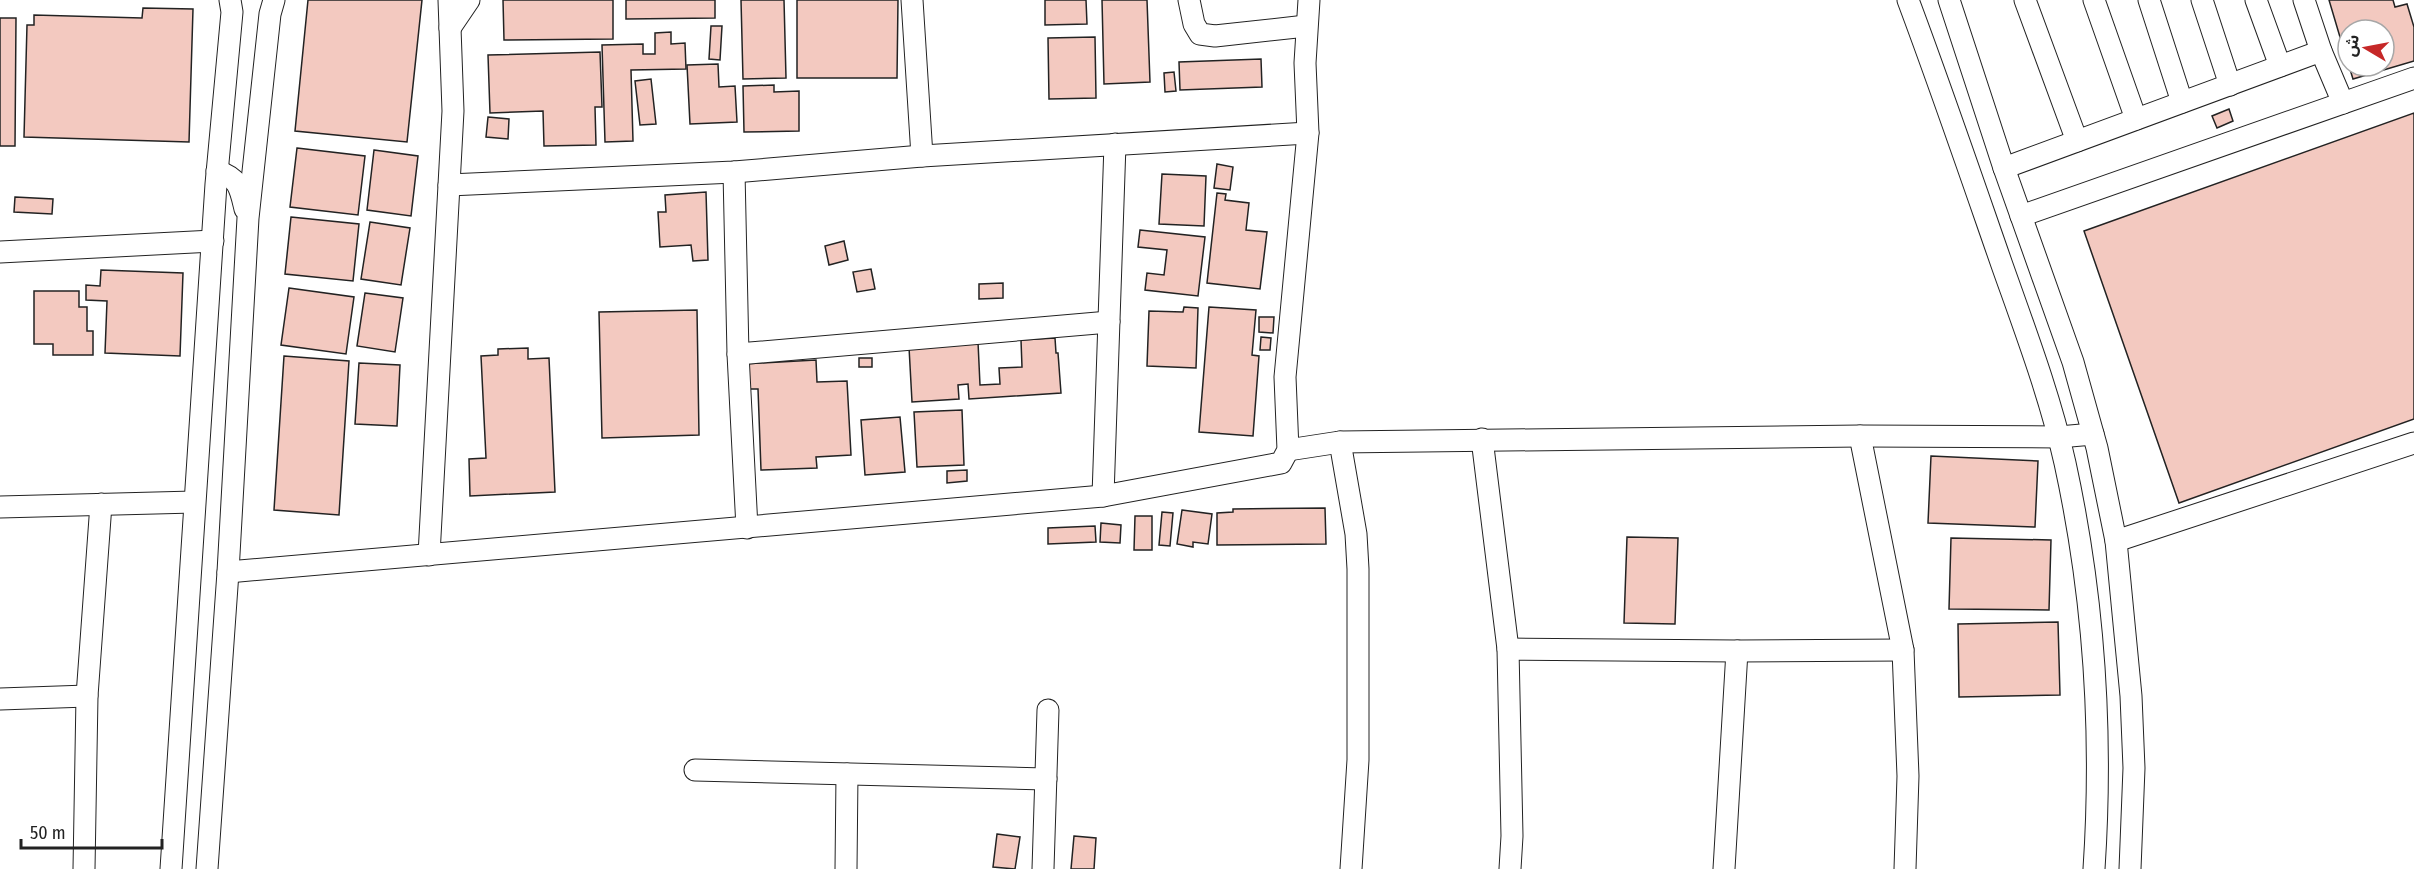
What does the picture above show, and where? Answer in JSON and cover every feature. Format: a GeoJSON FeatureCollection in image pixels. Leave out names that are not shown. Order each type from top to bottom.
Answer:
{"type":"FeatureCollection","features":[{"type":"Feature","properties":{"kind":"street"},"geometry":{"type":"LineString","coordinates":[[171,869],[194,502],[213,241],[221,177],[232,12],[230,0]]}},
{"type":"Feature","properties":{"kind":"street"},"geometry":{"type":"LineString","coordinates":[[207,869],[228,572],[248,218],[270,14],[274,0]]}},
{"type":"Feature","properties":{"kind":"street"},"geometry":{"type":"LineString","coordinates":[[429,555],[453,111],[449,0]]}},
{"type":"Feature","properties":{"kind":"street"},"geometry":{"type":"LineString","coordinates":[[450,28],[469,0]]}},
{"type":"Feature","properties":{"kind":"street"},"geometry":{"type":"LineString","coordinates":[[912,0],[922,156]]}},
{"type":"Feature","properties":{"kind":"street"},"geometry":{"type":"LineString","coordinates":[[1189,0],[1194,24],[1200,34],[1215,36],[1306,26]]}},
{"type":"Feature","properties":{"kind":"street"},"geometry":{"type":"LineString","coordinates":[[228,572],[1103,496],[1281,463],[1288,450],[1285,377],[1308,133],[1305,63],[1309,0]]}},
{"type":"Feature","properties":{"kind":"street"},"geometry":{"type":"LineString","coordinates":[[1908,0],[1949,110],[2059,437],[2077,522],[2090,616],[2098,760],[2094,869]]}},
{"type":"Feature","properties":{"kind":"street"},"geometry":{"type":"LineString","coordinates":[[1949,0],[2004,168],[2073,362],[2093,434],[2116,541],[2131,696],[2134,768],[2130,869]]}},
{"type":"Feature","properties":{"kind":"street"},"geometry":{"type":"LineString","coordinates":[[2025,0],[2077,141]]}},
{"type":"Feature","properties":{"kind":"street"},"geometry":{"type":"LineString","coordinates":[[2094,0],[2136,119]]}},
{"type":"Feature","properties":{"kind":"street"},"geometry":{"type":"LineString","coordinates":[[2149,0],[2182,102]]}},
{"type":"Feature","properties":{"kind":"street"},"geometry":{"type":"LineString","coordinates":[[2202,0],[2230,85]]}},
{"type":"Feature","properties":{"kind":"street"},"geometry":{"type":"LineString","coordinates":[[2256,0],[2280,66]]}},
{"type":"Feature","properties":{"kind":"street"},"geometry":{"type":"LineString","coordinates":[[2304,0],[2321,51],[2343,103]]}},
{"type":"Feature","properties":{"kind":"street"},"geometry":{"type":"LineString","coordinates":[[2004,168],[2321,51]]}},
{"type":"Feature","properties":{"kind":"street"},"geometry":{"type":"LineString","coordinates":[[2021,216],[2414,78]]}},
{"type":"Feature","properties":{"kind":"street"},"geometry":{"type":"LineString","coordinates":[[449,185],[734,172],[922,156],[1308,133]]}},
{"type":"Feature","properties":{"kind":"street"},"geometry":{"type":"LineString","coordinates":[[1103,496],[1115,144]]}},
{"type":"Feature","properties":{"kind":"street"},"geometry":{"type":"LineString","coordinates":[[734,172],[738,354],[747,528]]}},
{"type":"Feature","properties":{"kind":"street"},"geometry":{"type":"LineString","coordinates":[[221,177],[239,187],[248,218]]}},
{"type":"Feature","properties":{"kind":"street"},"geometry":{"type":"LineString","coordinates":[[0,252],[213,241]]}},
{"type":"Feature","properties":{"kind":"street"},"geometry":{"type":"LineString","coordinates":[[738,354],[1109,322]]}},
{"type":"Feature","properties":{"kind":"street"},"geometry":{"type":"LineString","coordinates":[[1288,450],[1340,442],[1482,439],[2059,437],[2093,434]]}},
{"type":"Feature","properties":{"kind":"street"},"geometry":{"type":"LineString","coordinates":[[1860,436],[1903,650],[1908,776],[1905,869]]}},
{"type":"Feature","properties":{"kind":"street"},"geometry":{"type":"LineString","coordinates":[[1482,439],[1508,649],[1512,836],[1510,869]]}},
{"type":"Feature","properties":{"kind":"street"},"geometry":{"type":"LineString","coordinates":[[1340,442],[1356,534],[1358,568],[1358,760],[1351,869]]}},
{"type":"Feature","properties":{"kind":"street"},"geometry":{"type":"LineString","coordinates":[[2116,541],[2414,443]]}},
{"type":"Feature","properties":{"kind":"street"},"geometry":{"type":"LineString","coordinates":[[0,507],[194,502]]}},
{"type":"Feature","properties":{"kind":"street"},"geometry":{"type":"LineString","coordinates":[[84,869],[87,696],[101,504]]}},
{"type":"Feature","properties":{"kind":"street"},"geometry":{"type":"LineString","coordinates":[[1508,649],[1903,650]]}},
{"type":"Feature","properties":{"kind":"street"},"geometry":{"type":"LineString","coordinates":[[1724,869],[1737,651]]}},
{"type":"Feature","properties":{"kind":"street"},"geometry":{"type":"LineString","coordinates":[[0,699],[87,696]]}},
{"type":"Feature","properties":{"kind":"street"},"geometry":{"type":"LineString","coordinates":[[1044,869],[1048,710]]}},
{"type":"Feature","properties":{"kind":"street"},"geometry":{"type":"LineString","coordinates":[[695,770],[1046,779]]}},
{"type":"Feature","properties":{"kind":"street"},"geometry":{"type":"LineString","coordinates":[[846,869],[847,774]]}},
{"type":"Feature","properties":{"kind":"building"},"geometry":{"type":"Polygon","coordinates":[[[308,0],[422,0],[407,142],[295,131],[308,0]]]}},
{"type":"Feature","properties":{"kind":"building"},"geometry":{"type":"Polygon","coordinates":[[[503,0],[613,0],[613,39],[504,40],[503,0]]]}},
{"type":"Feature","properties":{"kind":"building"},"geometry":{"type":"Polygon","coordinates":[[[626,0],[715,0],[715,18],[626,19],[626,0]]]}},
{"type":"Feature","properties":{"kind":"building"},"geometry":{"type":"Polygon","coordinates":[[[741,0],[784,0],[786,78],[743,79],[741,0]]]}},
{"type":"Feature","properties":{"kind":"building"},"geometry":{"type":"Polygon","coordinates":[[[797,0],[898,0],[897,78],[797,78],[797,0]]]}},
{"type":"Feature","properties":{"kind":"building"},"geometry":{"type":"Polygon","coordinates":[[[1045,0],[1086,0],[1087,24],[1045,25],[1045,0]]]}},
{"type":"Feature","properties":{"kind":"building"},"geometry":{"type":"Polygon","coordinates":[[[1102,0],[1147,0],[1150,82],[1104,84],[1102,0]]]}},
{"type":"Feature","properties":{"kind":"building"},"geometry":{"type":"Polygon","coordinates":[[[2329,0],[2393,0],[2395,7],[2407,4],[2414,27],[2414,61],[2396,66],[2396,18],[2336,18],[2336,24],[2329,0]]]}},
{"type":"Feature","properties":{"kind":"building"},"geometry":{"type":"Polygon","coordinates":[[[143,8],[193,9],[189,142],[24,137],[27,25],[34,25],[34,15],[142,18],[143,8]]]}},
{"type":"Feature","properties":{"kind":"building"},"geometry":{"type":"Polygon","coordinates":[[[0,18],[16,18],[15,146],[0,146],[0,18]]]}},
{"type":"Feature","properties":{"kind":"building"},"geometry":{"type":"Polygon","coordinates":[[[711,26],[722,26],[720,60],[709,59],[711,26]]]}},
{"type":"Feature","properties":{"kind":"building"},"geometry":{"type":"Polygon","coordinates":[[[671,32],[671,44],[685,43],[686,69],[631,70],[633,141],[605,142],[602,45],[643,44],[643,54],[655,54],[655,33],[671,32]]]}},
{"type":"Feature","properties":{"kind":"building"},"geometry":{"type":"Polygon","coordinates":[[[1095,37],[1096,98],[1049,99],[1048,38],[1095,37]]]}},
{"type":"Feature","properties":{"kind":"building"},"geometry":{"type":"Polygon","coordinates":[[[600,52],[602,107],[595,107],[596,145],[544,146],[543,111],[490,113],[488,55],[600,52]]]}},
{"type":"Feature","properties":{"kind":"building"},"geometry":{"type":"Polygon","coordinates":[[[1261,59],[1262,87],[1180,90],[1179,62],[1261,59]]]}},
{"type":"Feature","properties":{"kind":"building"},"geometry":{"type":"Polygon","coordinates":[[[718,64],[719,87],[735,86],[737,122],[690,124],[687,65],[718,64]]]}},
{"type":"Feature","properties":{"kind":"building"},"geometry":{"type":"Polygon","coordinates":[[[1174,72],[1176,91],[1165,92],[1164,73],[1174,72]]]}},
{"type":"Feature","properties":{"kind":"building"},"geometry":{"type":"Polygon","coordinates":[[[651,79],[656,124],[640,125],[635,81],[651,79]]]}},
{"type":"Feature","properties":{"kind":"building"},"geometry":{"type":"Polygon","coordinates":[[[774,85],[774,92],[799,91],[799,131],[744,132],[743,86],[774,85]]]}},
{"type":"Feature","properties":{"kind":"building"},"geometry":{"type":"Polygon","coordinates":[[[2229,109],[2233,121],[2217,128],[2212,116],[2229,109]]]}},
{"type":"Feature","properties":{"kind":"building"},"geometry":{"type":"Polygon","coordinates":[[[2414,113],[2414,419],[2179,503],[2084,231],[2414,113]]]}},
{"type":"Feature","properties":{"kind":"building"},"geometry":{"type":"Polygon","coordinates":[[[488,117],[509,119],[508,139],[486,137],[488,117]]]}},
{"type":"Feature","properties":{"kind":"building"},"geometry":{"type":"Polygon","coordinates":[[[297,148],[365,156],[358,215],[290,207],[297,148]]]}},
{"type":"Feature","properties":{"kind":"building"},"geometry":{"type":"Polygon","coordinates":[[[374,150],[418,156],[411,216],[367,210],[374,150]]]}},
{"type":"Feature","properties":{"kind":"building"},"geometry":{"type":"Polygon","coordinates":[[[1217,164],[1233,167],[1230,190],[1214,188],[1217,164]]]}},
{"type":"Feature","properties":{"kind":"building"},"geometry":{"type":"Polygon","coordinates":[[[1162,174],[1206,176],[1204,226],[1159,224],[1162,174]]]}},
{"type":"Feature","properties":{"kind":"building"},"geometry":{"type":"Polygon","coordinates":[[[706,192],[708,260],[693,261],[691,245],[660,247],[658,212],[666,212],[665,195],[706,192]]]}},
{"type":"Feature","properties":{"kind":"building"},"geometry":{"type":"Polygon","coordinates":[[[1217,193],[1226,194],[1225,200],[1249,203],[1246,230],[1267,232],[1260,289],[1207,283],[1217,193]]]}},
{"type":"Feature","properties":{"kind":"building"},"geometry":{"type":"Polygon","coordinates":[[[15,197],[53,199],[52,214],[14,212],[15,197]]]}},
{"type":"Feature","properties":{"kind":"building"},"geometry":{"type":"Polygon","coordinates":[[[291,217],[359,224],[353,281],[285,274],[291,217]]]}},
{"type":"Feature","properties":{"kind":"building"},"geometry":{"type":"Polygon","coordinates":[[[370,222],[410,228],[401,285],[361,279],[370,222]]]}},
{"type":"Feature","properties":{"kind":"building"},"geometry":{"type":"Polygon","coordinates":[[[1140,230],[1205,237],[1198,296],[1145,290],[1147,273],[1164,275],[1167,250],[1138,247],[1140,230]]]}},
{"type":"Feature","properties":{"kind":"building"},"geometry":{"type":"Polygon","coordinates":[[[844,241],[848,260],[829,265],[825,246],[844,241]]]}},
{"type":"Feature","properties":{"kind":"building"},"geometry":{"type":"Polygon","coordinates":[[[871,269],[875,289],[857,292],[853,272],[871,269]]]}},
{"type":"Feature","properties":{"kind":"building"},"geometry":{"type":"Polygon","coordinates":[[[101,270],[183,273],[180,356],[105,353],[107,301],[86,300],[86,285],[100,286],[101,270]]]}},
{"type":"Feature","properties":{"kind":"building"},"geometry":{"type":"Polygon","coordinates":[[[1003,283],[1003,298],[979,299],[979,284],[1003,283]]]}},
{"type":"Feature","properties":{"kind":"building"},"geometry":{"type":"Polygon","coordinates":[[[289,288],[354,297],[346,354],[281,345],[289,288]]]}},
{"type":"Feature","properties":{"kind":"building"},"geometry":{"type":"Polygon","coordinates":[[[34,291],[79,291],[79,307],[87,307],[87,331],[93,331],[93,355],[53,355],[53,344],[34,344],[34,291]]]}},
{"type":"Feature","properties":{"kind":"building"},"geometry":{"type":"Polygon","coordinates":[[[365,293],[403,298],[395,352],[357,346],[365,293]]]}},
{"type":"Feature","properties":{"kind":"building"},"geometry":{"type":"Polygon","coordinates":[[[1184,307],[1198,308],[1196,368],[1147,366],[1149,311],[1183,312],[1184,307]]]}},
{"type":"Feature","properties":{"kind":"building"},"geometry":{"type":"Polygon","coordinates":[[[1209,307],[1256,310],[1252,355],[1259,356],[1253,436],[1199,432],[1209,307]]]}},
{"type":"Feature","properties":{"kind":"building"},"geometry":{"type":"Polygon","coordinates":[[[697,310],[699,435],[602,438],[599,312],[697,310]]]}},
{"type":"Feature","properties":{"kind":"building"},"geometry":{"type":"Polygon","coordinates":[[[1259,317],[1274,317],[1273,333],[1259,332],[1259,317]]]}},
{"type":"Feature","properties":{"kind":"building"},"geometry":{"type":"Polygon","coordinates":[[[1261,337],[1271,338],[1270,350],[1260,350],[1261,337]]]}},
{"type":"Feature","properties":{"kind":"building"},"geometry":{"type":"Polygon","coordinates":[[[1055,338],[1061,393],[969,399],[968,384],[958,385],[959,399],[912,402],[909,347],[978,342],[980,385],[1000,384],[999,368],[1022,367],[1021,340],[1055,338]]]}},
{"type":"Feature","properties":{"kind":"building"},"geometry":{"type":"Polygon","coordinates":[[[528,348],[528,359],[549,358],[555,492],[470,496],[469,459],[486,458],[481,356],[498,355],[498,349],[528,348]]]}},
{"type":"Feature","properties":{"kind":"building"},"geometry":{"type":"Polygon","coordinates":[[[284,356],[349,361],[339,515],[274,510],[284,356]]]}},
{"type":"Feature","properties":{"kind":"building"},"geometry":{"type":"Polygon","coordinates":[[[859,358],[872,358],[872,367],[859,367],[859,358]]]}},
{"type":"Feature","properties":{"kind":"building"},"geometry":{"type":"Polygon","coordinates":[[[816,360],[817,382],[847,381],[851,455],[816,457],[817,468],[761,470],[758,389],[745,389],[743,364],[816,360]]]}},
{"type":"Feature","properties":{"kind":"building"},"geometry":{"type":"Polygon","coordinates":[[[359,363],[400,365],[397,426],[355,424],[359,363]]]}},
{"type":"Feature","properties":{"kind":"building"},"geometry":{"type":"Polygon","coordinates":[[[962,410],[964,465],[917,467],[914,412],[962,410]]]}},
{"type":"Feature","properties":{"kind":"building"},"geometry":{"type":"Polygon","coordinates":[[[900,417],[905,472],[865,475],[861,420],[900,417]]]}},
{"type":"Feature","properties":{"kind":"building"},"geometry":{"type":"Polygon","coordinates":[[[1931,456],[2038,461],[2035,527],[1928,523],[1931,456]]]}},
{"type":"Feature","properties":{"kind":"building"},"geometry":{"type":"Polygon","coordinates":[[[967,470],[967,481],[947,483],[947,471],[967,470]]]}},
{"type":"Feature","properties":{"kind":"building"},"geometry":{"type":"Polygon","coordinates":[[[1325,508],[1326,544],[1217,545],[1217,513],[1233,512],[1233,509],[1325,508]]]}},
{"type":"Feature","properties":{"kind":"building"},"geometry":{"type":"Polygon","coordinates":[[[1182,510],[1212,514],[1208,544],[1193,542],[1193,547],[1177,544],[1182,510]]]}},
{"type":"Feature","properties":{"kind":"building"},"geometry":{"type":"Polygon","coordinates":[[[1162,512],[1173,513],[1170,546],[1159,545],[1162,512]]]}},
{"type":"Feature","properties":{"kind":"building"},"geometry":{"type":"Polygon","coordinates":[[[1135,516],[1152,516],[1152,550],[1134,550],[1135,516]]]}},
{"type":"Feature","properties":{"kind":"building"},"geometry":{"type":"Polygon","coordinates":[[[1101,523],[1121,525],[1120,543],[1100,542],[1101,523]]]}},
{"type":"Feature","properties":{"kind":"building"},"geometry":{"type":"Polygon","coordinates":[[[1095,526],[1096,542],[1048,544],[1048,528],[1095,526]]]}},
{"type":"Feature","properties":{"kind":"building"},"geometry":{"type":"Polygon","coordinates":[[[1627,537],[1678,538],[1675,624],[1624,623],[1627,537]]]}},
{"type":"Feature","properties":{"kind":"building"},"geometry":{"type":"Polygon","coordinates":[[[1951,538],[2051,540],[2049,610],[1949,609],[1951,538]]]}},
{"type":"Feature","properties":{"kind":"building"},"geometry":{"type":"Polygon","coordinates":[[[2058,622],[2060,695],[1959,697],[1958,624],[2058,622]]]}},
{"type":"Feature","properties":{"kind":"building"},"geometry":{"type":"Polygon","coordinates":[[[997,834],[1020,837],[1015,869],[993,867],[997,834]]]}},
{"type":"Feature","properties":{"kind":"building"},"geometry":{"type":"Polygon","coordinates":[[[1074,836],[1096,838],[1094,869],[1071,869],[1074,836]]]}}]}
